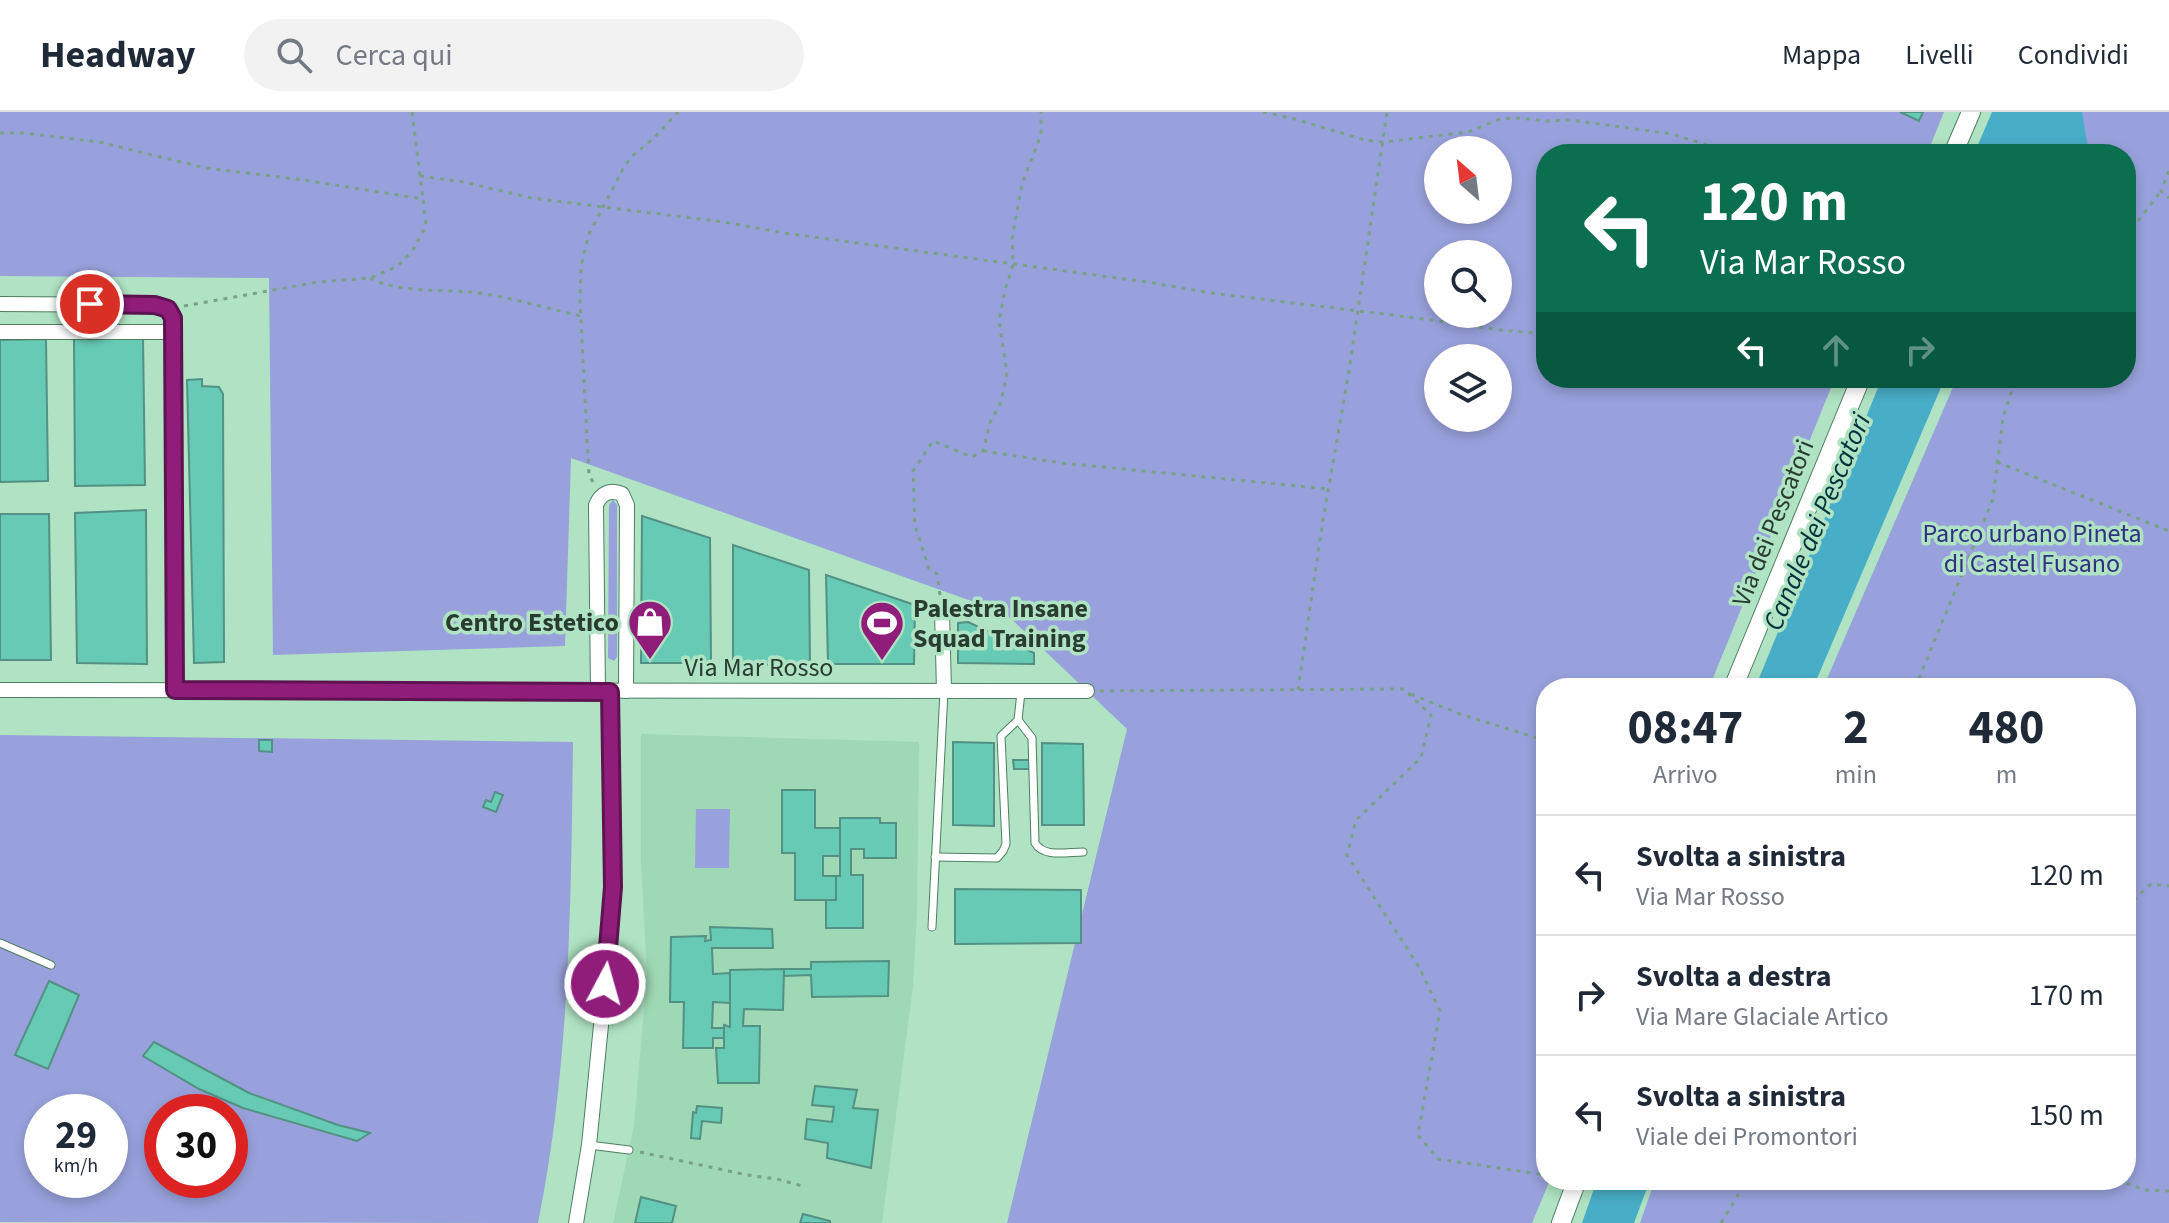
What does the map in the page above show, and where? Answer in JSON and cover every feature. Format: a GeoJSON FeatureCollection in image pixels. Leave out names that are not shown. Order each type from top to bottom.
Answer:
{"type":"FeatureCollection","features":[{"type":"Feature","properties":{"kind":"street"},"geometry":{"type":"LineString","coordinates":[[1957,144],[1971,112]]}},
{"type":"Feature","properties":{"kind":"street"},"geometry":{"type":"LineString","coordinates":[[0,304],[150,305],[168,309],[173,318],[175,690]]}},
{"type":"Feature","properties":{"kind":"street"},"geometry":{"type":"LineString","coordinates":[[0,332],[174,332]]}},
{"type":"Feature","properties":{"kind":"street","name":"Via dei Pescatori"},"geometry":{"type":"LineString","coordinates":[[1737,678],[1857,388]]}},
{"type":"Feature","properties":{"kind":"street"},"geometry":{"type":"LineString","coordinates":[[576,1223],[589,1145],[613,905],[611,692],[596,505],[601,496],[612,491],[622,494],[627,505],[611,692]]}},
{"type":"Feature","properties":{"kind":"street"},"geometry":{"type":"LineString","coordinates":[[942,611],[944,691]]}},
{"type":"Feature","properties":{"kind":"street","name":"Via Mar Rosso"},"geometry":{"type":"LineString","coordinates":[[0,690],[1087,691]]}},
{"type":"Feature","properties":{"kind":"street"},"geometry":{"type":"LineString","coordinates":[[1561,1223],[1573,1190]]}},
{"type":"Feature","properties":{"kind":"lane"},"geometry":{"type":"LineString","coordinates":[[932,927],[944,691]]}},
{"type":"Feature","properties":{"kind":"lane"},"geometry":{"type":"LineString","coordinates":[[935,857],[997,858],[1003,851],[1006,844],[1001,736],[1018,720],[1021,691]]}},
{"type":"Feature","properties":{"kind":"lane"},"geometry":{"type":"LineString","coordinates":[[1018,720],[1032,738],[1035,843],[1038,849],[1045,852],[1083,852]]}},
{"type":"Feature","properties":{"kind":"lane"},"geometry":{"type":"LineString","coordinates":[[0,943],[51,965]]}},
{"type":"Feature","properties":{"kind":"lane"},"geometry":{"type":"LineString","coordinates":[[589,1145],[629,1150]]}},
{"type":"Feature","properties":{"kind":"path"},"geometry":{"type":"LineString","coordinates":[[168,309],[318,282],[370,278],[398,266],[413,250],[426,226],[412,112]]}},
{"type":"Feature","properties":{"kind":"path"},"geometry":{"type":"LineString","coordinates":[[601,496],[589,475],[581,266],[589,234],[632,156],[678,112]]}},
{"type":"Feature","properties":{"kind":"path"},"geometry":{"type":"LineString","coordinates":[[983,451],[990,423],[1001,402],[1007,373],[999,321],[1013,265],[1012,239],[1022,184],[1041,135],[1041,112]]}},
{"type":"Feature","properties":{"kind":"path"},"geometry":{"type":"LineString","coordinates":[[1263,112],[1365,140],[1383,142],[1468,132],[1500,119],[1520,118],[1570,120],[1672,134],[1704,144]]}},
{"type":"Feature","properties":{"kind":"path"},"geometry":{"type":"LineString","coordinates":[[1298,690],[1387,112]]}},
{"type":"Feature","properties":{"kind":"path"},"geometry":{"type":"LineString","coordinates":[[0,133],[99,142],[206,168],[423,199]]}},
{"type":"Feature","properties":{"kind":"path"},"geometry":{"type":"LineString","coordinates":[[2136,224],[2161,191],[2169,171]]}},
{"type":"Feature","properties":{"kind":"path"},"geometry":{"type":"LineString","coordinates":[[420,176],[464,182],[531,198],[724,222],[1211,293],[1536,333]]}},
{"type":"Feature","properties":{"kind":"path"},"geometry":{"type":"LineString","coordinates":[[2161,191],[2169,198]]}},
{"type":"Feature","properties":{"kind":"path"},"geometry":{"type":"LineString","coordinates":[[370,278],[380,284],[473,292],[581,316]]}},
{"type":"Feature","properties":{"kind":"path"},"geometry":{"type":"LineString","coordinates":[[1919,678],[1993,499],[2003,417],[2013,388]]}},
{"type":"Feature","properties":{"kind":"path"},"geometry":{"type":"LineString","coordinates":[[942,611],[937,574],[929,569],[915,526],[913,471],[933,441],[972,457],[983,451],[1062,463],[1328,489]]}},
{"type":"Feature","properties":{"kind":"path"},"geometry":{"type":"LineString","coordinates":[[1997,462],[2169,531]]}},
{"type":"Feature","properties":{"kind":"path"},"geometry":{"type":"LineString","coordinates":[[1087,691],[1404,689],[1431,715],[1421,758],[1356,820],[1347,855],[1419,967],[1440,1011],[1418,1135],[1438,1159],[1536,1174]]}},
{"type":"Feature","properties":{"kind":"path"},"geometry":{"type":"LineString","coordinates":[[1402,690],[1460,714],[1536,738]]}},
{"type":"Feature","properties":{"kind":"path"},"geometry":{"type":"LineString","coordinates":[[2136,898],[2151,884],[2169,886]]}},
{"type":"Feature","properties":{"kind":"path"},"geometry":{"type":"LineString","coordinates":[[629,1150],[806,1187]]}},
{"type":"Feature","properties":{"kind":"path"},"geometry":{"type":"LineString","coordinates":[[2136,1187],[2169,1191]]}},
{"type":"Feature","properties":{"kind":"path"},"geometry":{"type":"LineString","coordinates":[[1721,1223],[1741,1190]]}},
{"type":"Feature","properties":{"kind":"shaded area"},"geometry":{"type":"Polygon","coordinates":[[[1992,112],[2082,112],[2087,144],[1978,144],[1992,112]]]}},
{"type":"Feature","properties":{"kind":"shaded area"},"geometry":{"type":"Polygon","coordinates":[[[1878,388],[1941,388],[1817,678],[1759,678],[1878,388]]]}},
{"type":"Feature","properties":{"kind":"shaded area"},"geometry":{"type":"Polygon","coordinates":[[[641,734],[919,742],[913,986],[882,1223],[613,1223],[634,1126],[647,973],[641,864],[641,734]]]}},
{"type":"Feature","properties":{"kind":"shaded area"},"geometry":{"type":"Polygon","coordinates":[[[1594,1190],[1646,1190],[1634,1223],[1582,1223],[1594,1190]]]}},
{"type":"Feature","properties":{"kind":"green space"},"geometry":{"type":"Polygon","coordinates":[[[0,112],[1944,112],[1931,144],[1536,144],[1536,388],[1831,388],[1713,678],[1536,678],[1536,1190],[1546,1190],[1532,1223],[1007,1223],[1127,729],[1005,613],[571,458],[565,646],[273,655],[269,278],[0,276],[0,112]]]}},
{"type":"Feature","properties":{"kind":"green space","name":"Parco urbano Pineta di Castel Fusano"},"geometry":{"type":"Polygon","coordinates":[[[2071,112],[2169,112],[2169,1223],[1640,1223],[1652,1190],[2136,1190],[2136,678],[1827,678],[1953,388],[2136,388],[2136,144],[2057,144],[2071,112]]]}},
{"type":"Feature","properties":{"kind":"green space"},"geometry":{"type":"Polygon","coordinates":[[[613,500],[617,505],[617,657],[614,661],[608,658],[609,505],[613,500]]]}},
{"type":"Feature","properties":{"kind":"green space"},"geometry":{"type":"Polygon","coordinates":[[[0,735],[573,742],[563,1044],[549,1164],[538,1223],[0,1222],[0,735]]]}},
{"type":"Feature","properties":{"kind":"green space"},"geometry":{"type":"Polygon","coordinates":[[[696,809],[730,809],[729,868],[695,868],[696,809]]]}},
{"type":"Feature","properties":{"kind":"building"},"geometry":{"type":"Polygon","coordinates":[[[1900,112],[1923,112],[1919,121],[1900,112]]]}},
{"type":"Feature","properties":{"kind":"building"},"geometry":{"type":"Polygon","coordinates":[[[143,337],[145,485],[75,486],[74,339],[143,337]]]}},
{"type":"Feature","properties":{"kind":"building"},"geometry":{"type":"Polygon","coordinates":[[[46,339],[48,481],[0,482],[0,340],[46,339]]]}},
{"type":"Feature","properties":{"kind":"building"},"geometry":{"type":"Polygon","coordinates":[[[202,379],[202,386],[219,387],[223,394],[224,662],[194,663],[187,380],[202,379]]]}},
{"type":"Feature","properties":{"kind":"building"},"geometry":{"type":"Polygon","coordinates":[[[146,510],[147,664],[77,663],[75,513],[146,510]]]}},
{"type":"Feature","properties":{"kind":"building"},"geometry":{"type":"Polygon","coordinates":[[[0,514],[49,514],[51,660],[0,660],[0,514]]]}},
{"type":"Feature","properties":{"kind":"building"},"geometry":{"type":"Polygon","coordinates":[[[642,516],[710,538],[711,663],[641,663],[642,516]]]}},
{"type":"Feature","properties":{"kind":"building"},"geometry":{"type":"Polygon","coordinates":[[[733,545],[809,570],[810,665],[733,664],[733,545]]]}},
{"type":"Feature","properties":{"kind":"building"},"geometry":{"type":"Polygon","coordinates":[[[826,575],[915,605],[914,664],[828,664],[826,575]]]}},
{"type":"Feature","properties":{"kind":"building"},"geometry":{"type":"Polygon","coordinates":[[[968,622],[1034,653],[1034,664],[958,663],[958,623],[968,622]]]}},
{"type":"Feature","properties":{"kind":"building"},"geometry":{"type":"Polygon","coordinates":[[[259,740],[272,740],[272,752],[259,751],[259,740]]]}},
{"type":"Feature","properties":{"kind":"building"},"geometry":{"type":"Polygon","coordinates":[[[953,742],[994,743],[994,826],[953,825],[953,742]]]}},
{"type":"Feature","properties":{"kind":"building"},"geometry":{"type":"Polygon","coordinates":[[[1042,743],[1083,744],[1084,825],[1042,825],[1042,743]]]}},
{"type":"Feature","properties":{"kind":"building"},"geometry":{"type":"Polygon","coordinates":[[[1013,760],[1030,760],[1030,769],[1014,769],[1013,760]]]}},
{"type":"Feature","properties":{"kind":"building"},"geometry":{"type":"Polygon","coordinates":[[[782,790],[815,790],[815,828],[840,828],[840,856],[823,856],[823,876],[836,876],[836,900],[795,900],[795,853],[782,853],[782,790]]]}},
{"type":"Feature","properties":{"kind":"building"},"geometry":{"type":"Polygon","coordinates":[[[495,792],[503,795],[496,812],[483,807],[486,800],[491,802],[495,792]]]}},
{"type":"Feature","properties":{"kind":"building"},"geometry":{"type":"Polygon","coordinates":[[[840,818],[880,818],[880,823],[896,823],[896,858],[864,858],[864,849],[851,849],[851,875],[863,875],[863,928],[826,928],[826,900],[836,900],[836,876],[840,876],[840,818]]]}},
{"type":"Feature","properties":{"kind":"building"},"geometry":{"type":"Polygon","coordinates":[[[955,889],[1081,890],[1081,943],[955,944],[955,889]]]}},
{"type":"Feature","properties":{"kind":"building"},"geometry":{"type":"Polygon","coordinates":[[[710,927],[772,929],[773,948],[712,948],[713,974],[730,973],[730,1003],[713,1002],[712,1028],[724,1028],[724,1038],[713,1038],[713,1048],[683,1048],[684,1002],[670,1002],[671,937],[706,936],[705,941],[711,940],[710,927]]]}},
{"type":"Feature","properties":{"kind":"building"},"geometry":{"type":"Polygon","coordinates":[[[889,961],[888,996],[812,997],[811,975],[784,976],[784,969],[811,969],[811,962],[889,961]]]}},
{"type":"Feature","properties":{"kind":"building"},"geometry":{"type":"Polygon","coordinates":[[[784,969],[783,1010],[744,1009],[743,1026],[760,1026],[759,1083],[718,1083],[716,1048],[724,1048],[724,1025],[730,1027],[730,970],[784,969]]]}},
{"type":"Feature","properties":{"kind":"building"},"geometry":{"type":"Polygon","coordinates":[[[49,981],[79,995],[48,1069],[15,1055],[49,981]]]}},
{"type":"Feature","properties":{"kind":"building"},"geometry":{"type":"Polygon","coordinates":[[[154,1042],[249,1093],[338,1125],[370,1133],[357,1141],[248,1109],[248,1094],[211,1094],[143,1056],[154,1042]]]}},
{"type":"Feature","properties":{"kind":"building"},"geometry":{"type":"Polygon","coordinates":[[[815,1086],[857,1090],[853,1108],[878,1110],[871,1168],[827,1158],[828,1143],[805,1139],[807,1119],[832,1122],[834,1107],[812,1105],[815,1086]]]}},
{"type":"Feature","properties":{"kind":"building"},"geometry":{"type":"Polygon","coordinates":[[[697,1106],[722,1108],[721,1123],[702,1121],[700,1139],[691,1138],[693,1112],[696,1113],[697,1106]]]}},
{"type":"Feature","properties":{"kind":"building"},"geometry":{"type":"Polygon","coordinates":[[[641,1197],[676,1206],[672,1223],[635,1223],[641,1197]]]}},
{"type":"Feature","properties":{"kind":"building"},"geometry":{"type":"Polygon","coordinates":[[[803,1214],[830,1221],[830,1223],[800,1223],[803,1214]]]}},
{"type":"Feature","properties":{"kind":"place","name":"Centro Estetico"},"geometry":{"type":"Point","coordinates":[650,661]}},
{"type":"Feature","properties":{"kind":"place","name":"Palestra Insane Squad Training"},"geometry":{"type":"Point","coordinates":[882,662]}},
{"type":"Feature","properties":{"kind":"route"},"geometry":{"type":"LineString","coordinates":[[90,304],[155,305],[168,309],[173,318],[175,690],[610,692],[613,887],[605,984]]}},
{"type":"Feature","properties":{"kind":"water label","name":"Canale dei Pescatori"},"geometry":{"type":"Point","coordinates":[1817,522]}}]}
